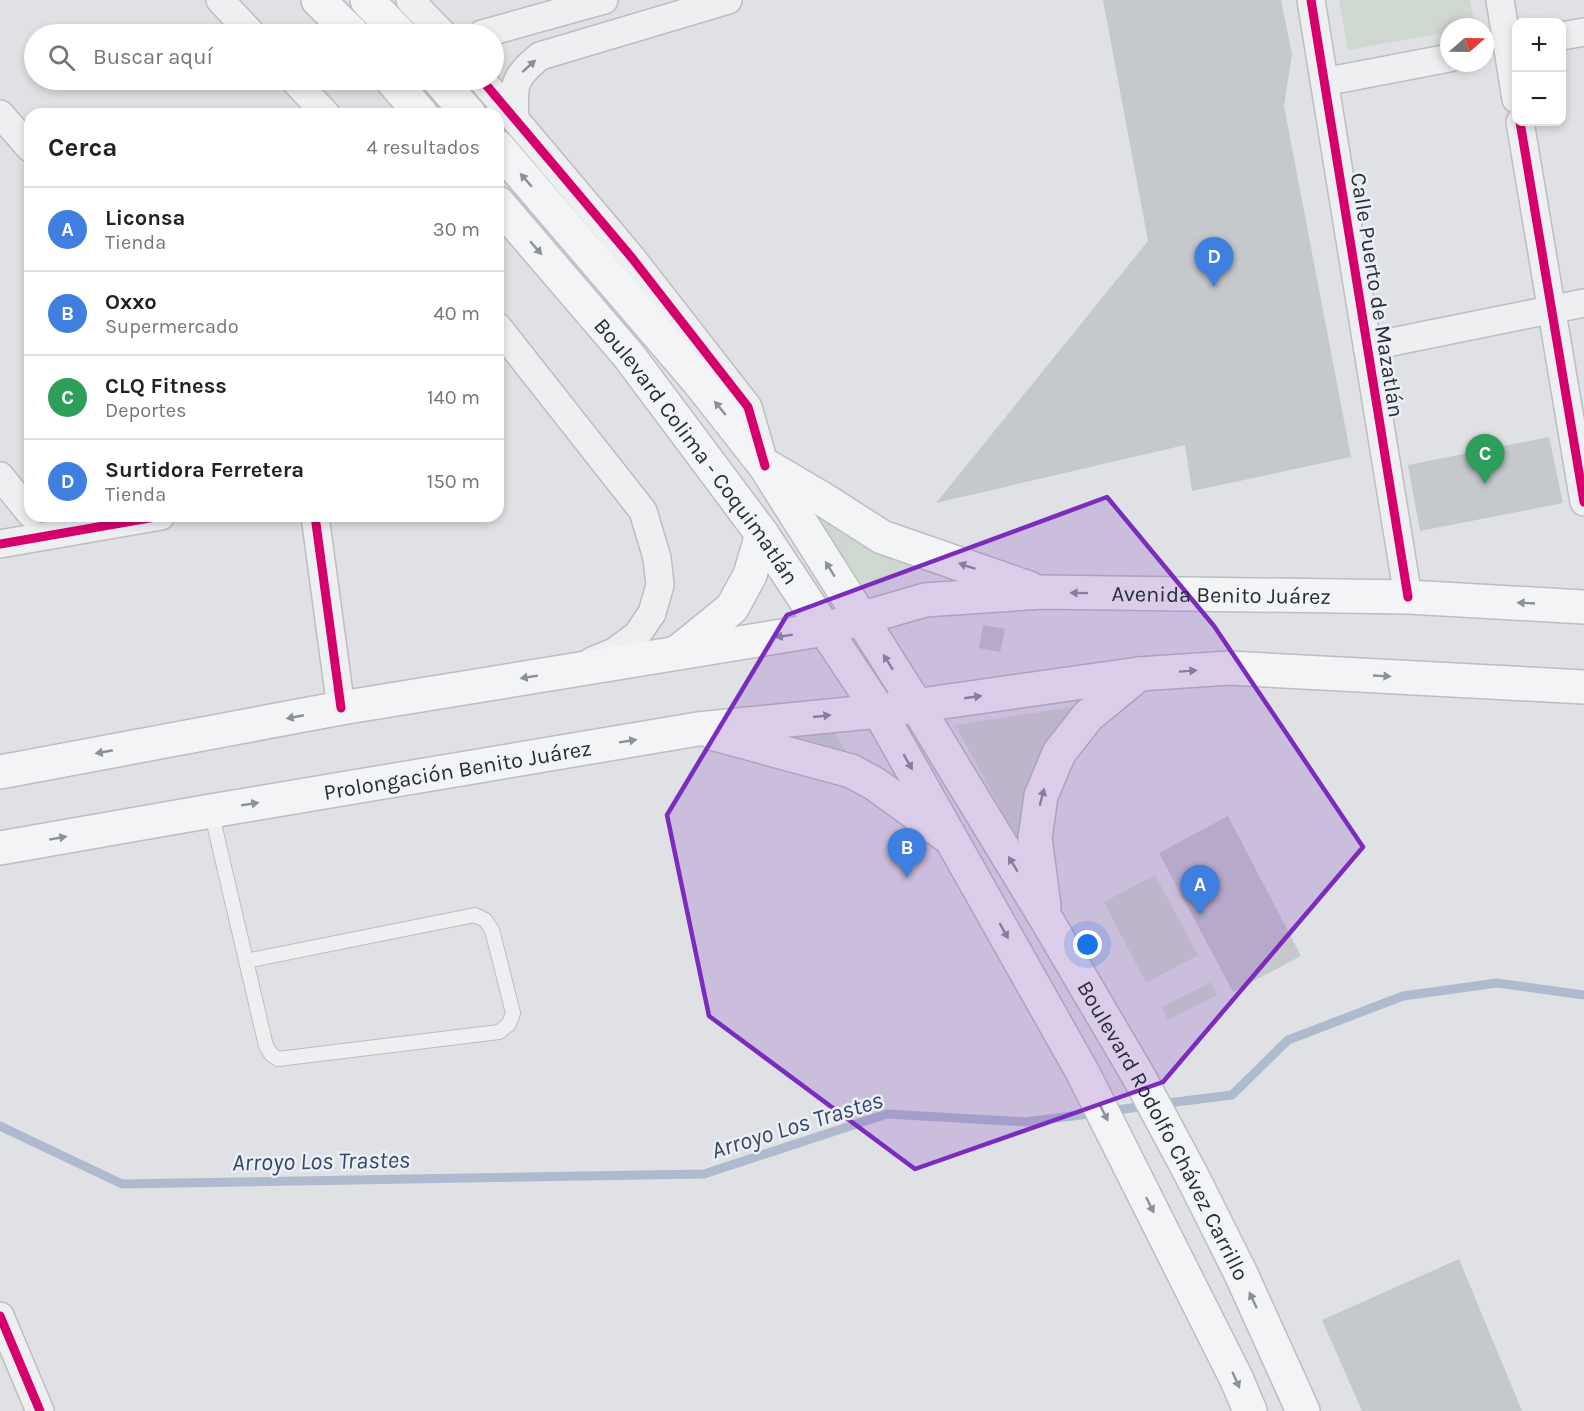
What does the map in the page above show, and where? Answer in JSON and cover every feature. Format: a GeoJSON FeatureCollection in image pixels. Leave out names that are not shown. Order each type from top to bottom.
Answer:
{"type":"FeatureCollection","features":[{"type":"Feature","properties":{"kind":"main road"},"geometry":{"type":"LineString","coordinates":[[318,0],[343,24]]}},
{"type":"Feature","properties":{"kind":"main road"},"geometry":{"type":"LineString","coordinates":[[367,0],[390,24]]}},
{"type":"Feature","properties":{"kind":"main road"},"geometry":{"type":"LineString","coordinates":[[401,90],[416,108]]}},
{"type":"Feature","properties":{"kind":"main road"},"geometry":{"type":"LineString","coordinates":[[448,90],[464,108]]}},
{"type":"Feature","properties":{"kind":"main road","name":"Boulevard Colima - Coquimatlán"},"geometry":{"type":"LineString","coordinates":[[504,154],[699,382],[765,466],[915,705]]}},
{"type":"Feature","properties":{"kind":"main road","name":"Boulevard Colima - Coquimatlán"},"geometry":{"type":"LineString","coordinates":[[504,210],[629,356],[762,534],[879,711]]}},
{"type":"Feature","properties":{"kind":"main road"},"geometry":{"type":"LineString","coordinates":[[765,466],[882,537],[1042,592]]}},
{"type":"Feature","properties":{"kind":"main road"},"geometry":{"type":"LineString","coordinates":[[678,652],[732,608],[750,575],[762,534]]}},
{"type":"Feature","properties":{"kind":"main road","name":"Avenida Benito Juárez"},"geometry":{"type":"LineString","coordinates":[[861,619],[925,600],[1042,592],[1408,597],[1584,607]]}},
{"type":"Feature","properties":{"kind":"main road"},"geometry":{"type":"LineString","coordinates":[[0,772],[341,708],[825,629],[861,619]]}},
{"type":"Feature","properties":{"kind":"main road"},"geometry":{"type":"LineString","coordinates":[[915,705],[1139,674],[1229,668],[1584,687]]}},
{"type":"Feature","properties":{"kind":"main road"},"geometry":{"type":"LineString","coordinates":[[1045,917],[1035,838],[1041,796],[1059,753],[1088,716],[1139,674]]}},
{"type":"Feature","properties":{"kind":"main road","name":"Prolongación Benito Juárez"},"geometry":{"type":"LineString","coordinates":[[0,848],[698,729],[879,711],[915,705]]}},
{"type":"Feature","properties":{"kind":"main road","name":"Boulevard Rodolfo Chávez Carrillo"},"geometry":{"type":"LineString","coordinates":[[915,705],[1045,917],[1139,1077],[1241,1274],[1302,1411]]}},
{"type":"Feature","properties":{"kind":"main road","name":"Boulevard Rodolfo Chávez Carrillo"},"geometry":{"type":"LineString","coordinates":[[879,711],[1083,1073],[1237,1380],[1250,1411]]}},
{"type":"Feature","properties":{"kind":"main road"},"geometry":{"type":"LineString","coordinates":[[698,729],[851,771],[875,784],[954,841]]}},
{"type":"Feature","properties":{"kind":"street"},"geometry":{"type":"LineString","coordinates":[[219,0],[242,24]]}},
{"type":"Feature","properties":{"kind":"street"},"geometry":{"type":"LineString","coordinates":[[411,0],[434,24]]}},
{"type":"Feature","properties":{"kind":"street"},"geometry":{"type":"LineString","coordinates":[[502,24],[527,11],[604,0]]}},
{"type":"Feature","properties":{"kind":"street"},"geometry":{"type":"LineString","coordinates":[[515,119],[514,92],[522,71],[540,56],[728,0]]}},
{"type":"Feature","properties":{"kind":"street","name":"Calle Puerto de Mazatlán"},"geometry":{"type":"LineString","coordinates":[[1311,0],[1408,597]]}},
{"type":"Feature","properties":{"kind":"street"},"geometry":{"type":"LineString","coordinates":[[1500,0],[1503,47],[1512,83]]}},
{"type":"Feature","properties":{"kind":"street"},"geometry":{"type":"LineString","coordinates":[[1566,35],[1584,32]]}},
{"type":"Feature","properties":{"kind":"street"},"geometry":{"type":"LineString","coordinates":[[1324,82],[1440,60]]}},
{"type":"Feature","properties":{"kind":"street"},"geometry":{"type":"LineString","coordinates":[[303,90],[320,108]]}},
{"type":"Feature","properties":{"kind":"street"},"geometry":{"type":"LineString","coordinates":[[490,90],[632,258],[748,406],[765,466]]}},
{"type":"Feature","properties":{"kind":"street"},"geometry":{"type":"LineString","coordinates":[[0,114],[24,141]]}},
{"type":"Feature","properties":{"kind":"street"},"geometry":{"type":"LineString","coordinates":[[1521,126],[1584,502]]}},
{"type":"Feature","properties":{"kind":"street"},"geometry":{"type":"LineString","coordinates":[[1367,347],[1584,303]]}},
{"type":"Feature","properties":{"kind":"street"},"geometry":{"type":"LineString","coordinates":[[504,335],[643,511],[657,558],[660,585],[652,612],[637,635],[614,652],[571,670]]}},
{"type":"Feature","properties":{"kind":"street"},"geometry":{"type":"LineString","coordinates":[[0,476],[24,506]]}},
{"type":"Feature","properties":{"kind":"street"},"geometry":{"type":"LineString","coordinates":[[0,544],[37,522]]}},
{"type":"Feature","properties":{"kind":"street"},"geometry":{"type":"LineString","coordinates":[[316,522],[341,708]]}},
{"type":"Feature","properties":{"kind":"street"},"geometry":{"type":"LineString","coordinates":[[0,1316],[40,1411]]}},
{"type":"Feature","properties":{"kind":"lane"},"geometry":{"type":"LineString","coordinates":[[211,811],[246,961],[266,1046],[278,1059],[499,1032],[509,1024],[513,1013],[492,930],[485,920],[475,915],[246,961]]}},
{"type":"Feature","properties":{"kind":"highlighted area"},"geometry":{"type":"Polygon","coordinates":[[[1107,497],[1214,626],[1363,847],[1163,1082],[915,1169],[709,1016],[667,815],[787,615],[1107,497]]]}},
{"type":"Feature","properties":{"kind":"shaded area"},"geometry":{"type":"Polygon","coordinates":[[[1339,0],[1470,0],[1473,18],[1440,18],[1440,34],[1348,50],[1339,0]]]}},
{"type":"Feature","properties":{"kind":"shaded area"},"geometry":{"type":"Polygon","coordinates":[[[813,511],[918,568],[863,587],[813,511]]]}},
{"type":"Feature","properties":{"kind":"shaded area"},"geometry":{"type":"Polygon","coordinates":[[[1086,705],[1030,862],[955,725],[1086,705]]]}},
{"type":"Feature","properties":{"kind":"shaded area"},"geometry":{"type":"Polygon","coordinates":[[[832,728],[850,758],[779,735],[832,728]]]}},
{"type":"Feature","properties":{"kind":"shaded area"},"geometry":{"type":"Polygon","coordinates":[[[1155,875],[1198,955],[1146,983],[1104,902],[1155,875]]]}},
{"type":"Feature","properties":{"kind":"shaded area"},"geometry":{"type":"Polygon","coordinates":[[[1211,982],[1217,995],[1168,1020],[1161,1007],[1211,982]]]}},
{"type":"Feature","properties":{"kind":"building"},"geometry":{"type":"Polygon","coordinates":[[[1103,0],[1281,0],[1292,54],[1284,106],[1351,457],[1192,491],[1185,445],[936,503],[1148,241],[1103,0]]]}},
{"type":"Feature","properties":{"kind":"building"},"geometry":{"type":"Polygon","coordinates":[[[1549,437],[1563,503],[1420,531],[1408,465],[1549,437]]]}},
{"type":"Feature","properties":{"kind":"building"},"geometry":{"type":"Polygon","coordinates":[[[983,625],[1005,629],[1000,652],[979,648],[983,625]]]}},
{"type":"Feature","properties":{"kind":"building"},"geometry":{"type":"Polygon","coordinates":[[[1228,816],[1301,956],[1233,992],[1159,853],[1228,816]]]}},
{"type":"Feature","properties":{"kind":"building"},"geometry":{"type":"Polygon","coordinates":[[[1459,1259],[1522,1411],[1362,1411],[1322,1320],[1459,1259]]]}},
{"type":"Feature","properties":{"kind":"waterway","name":"Arroyo Los Trastes"},"geometry":{"type":"LineString","coordinates":[[1160,1104],[1232,1095],[1288,1040],[1403,996],[1497,983],[1584,995]]}},
{"type":"Feature","properties":{"kind":"waterway","name":"Arroyo Los Trastes"},"geometry":{"type":"LineString","coordinates":[[1109,1111],[1146,1106]]}},
{"type":"Feature","properties":{"kind":"waterway","name":"Arroyo Los Trastes"},"geometry":{"type":"LineString","coordinates":[[0,1126],[122,1184],[704,1174],[887,1114],[1025,1122],[1096,1113]]}},
{"type":"Feature","properties":{"kind":"cycle path"},"geometry":{"type":"LineString","coordinates":[[1311,0],[1408,597]]}},
{"type":"Feature","properties":{"kind":"cycle path"},"geometry":{"type":"LineString","coordinates":[[490,90],[632,258],[748,407],[765,466]]}},
{"type":"Feature","properties":{"kind":"cycle path"},"geometry":{"type":"LineString","coordinates":[[1521,126],[1584,502]]}},
{"type":"Feature","properties":{"kind":"cycle path"},"geometry":{"type":"LineString","coordinates":[[0,544],[126,522]]}},
{"type":"Feature","properties":{"kind":"cycle path"},"geometry":{"type":"LineString","coordinates":[[316,522],[341,708]]}},
{"type":"Feature","properties":{"kind":"cycle path"},"geometry":{"type":"LineString","coordinates":[[0,1316],[40,1411]]}},
{"type":"Feature","properties":{"kind":"place","name":"Surtidora Ferretera"},"geometry":{"type":"Point","coordinates":[1214,287]}},
{"type":"Feature","properties":{"kind":"place","name":"CLQ Fitness"},"geometry":{"type":"Point","coordinates":[1485,484]}},
{"type":"Feature","properties":{"kind":"place","name":"Oxxo"},"geometry":{"type":"Point","coordinates":[907,878]}},
{"type":"Feature","properties":{"kind":"place","name":"Liconsa"},"geometry":{"type":"Point","coordinates":[1200,915]}}]}
